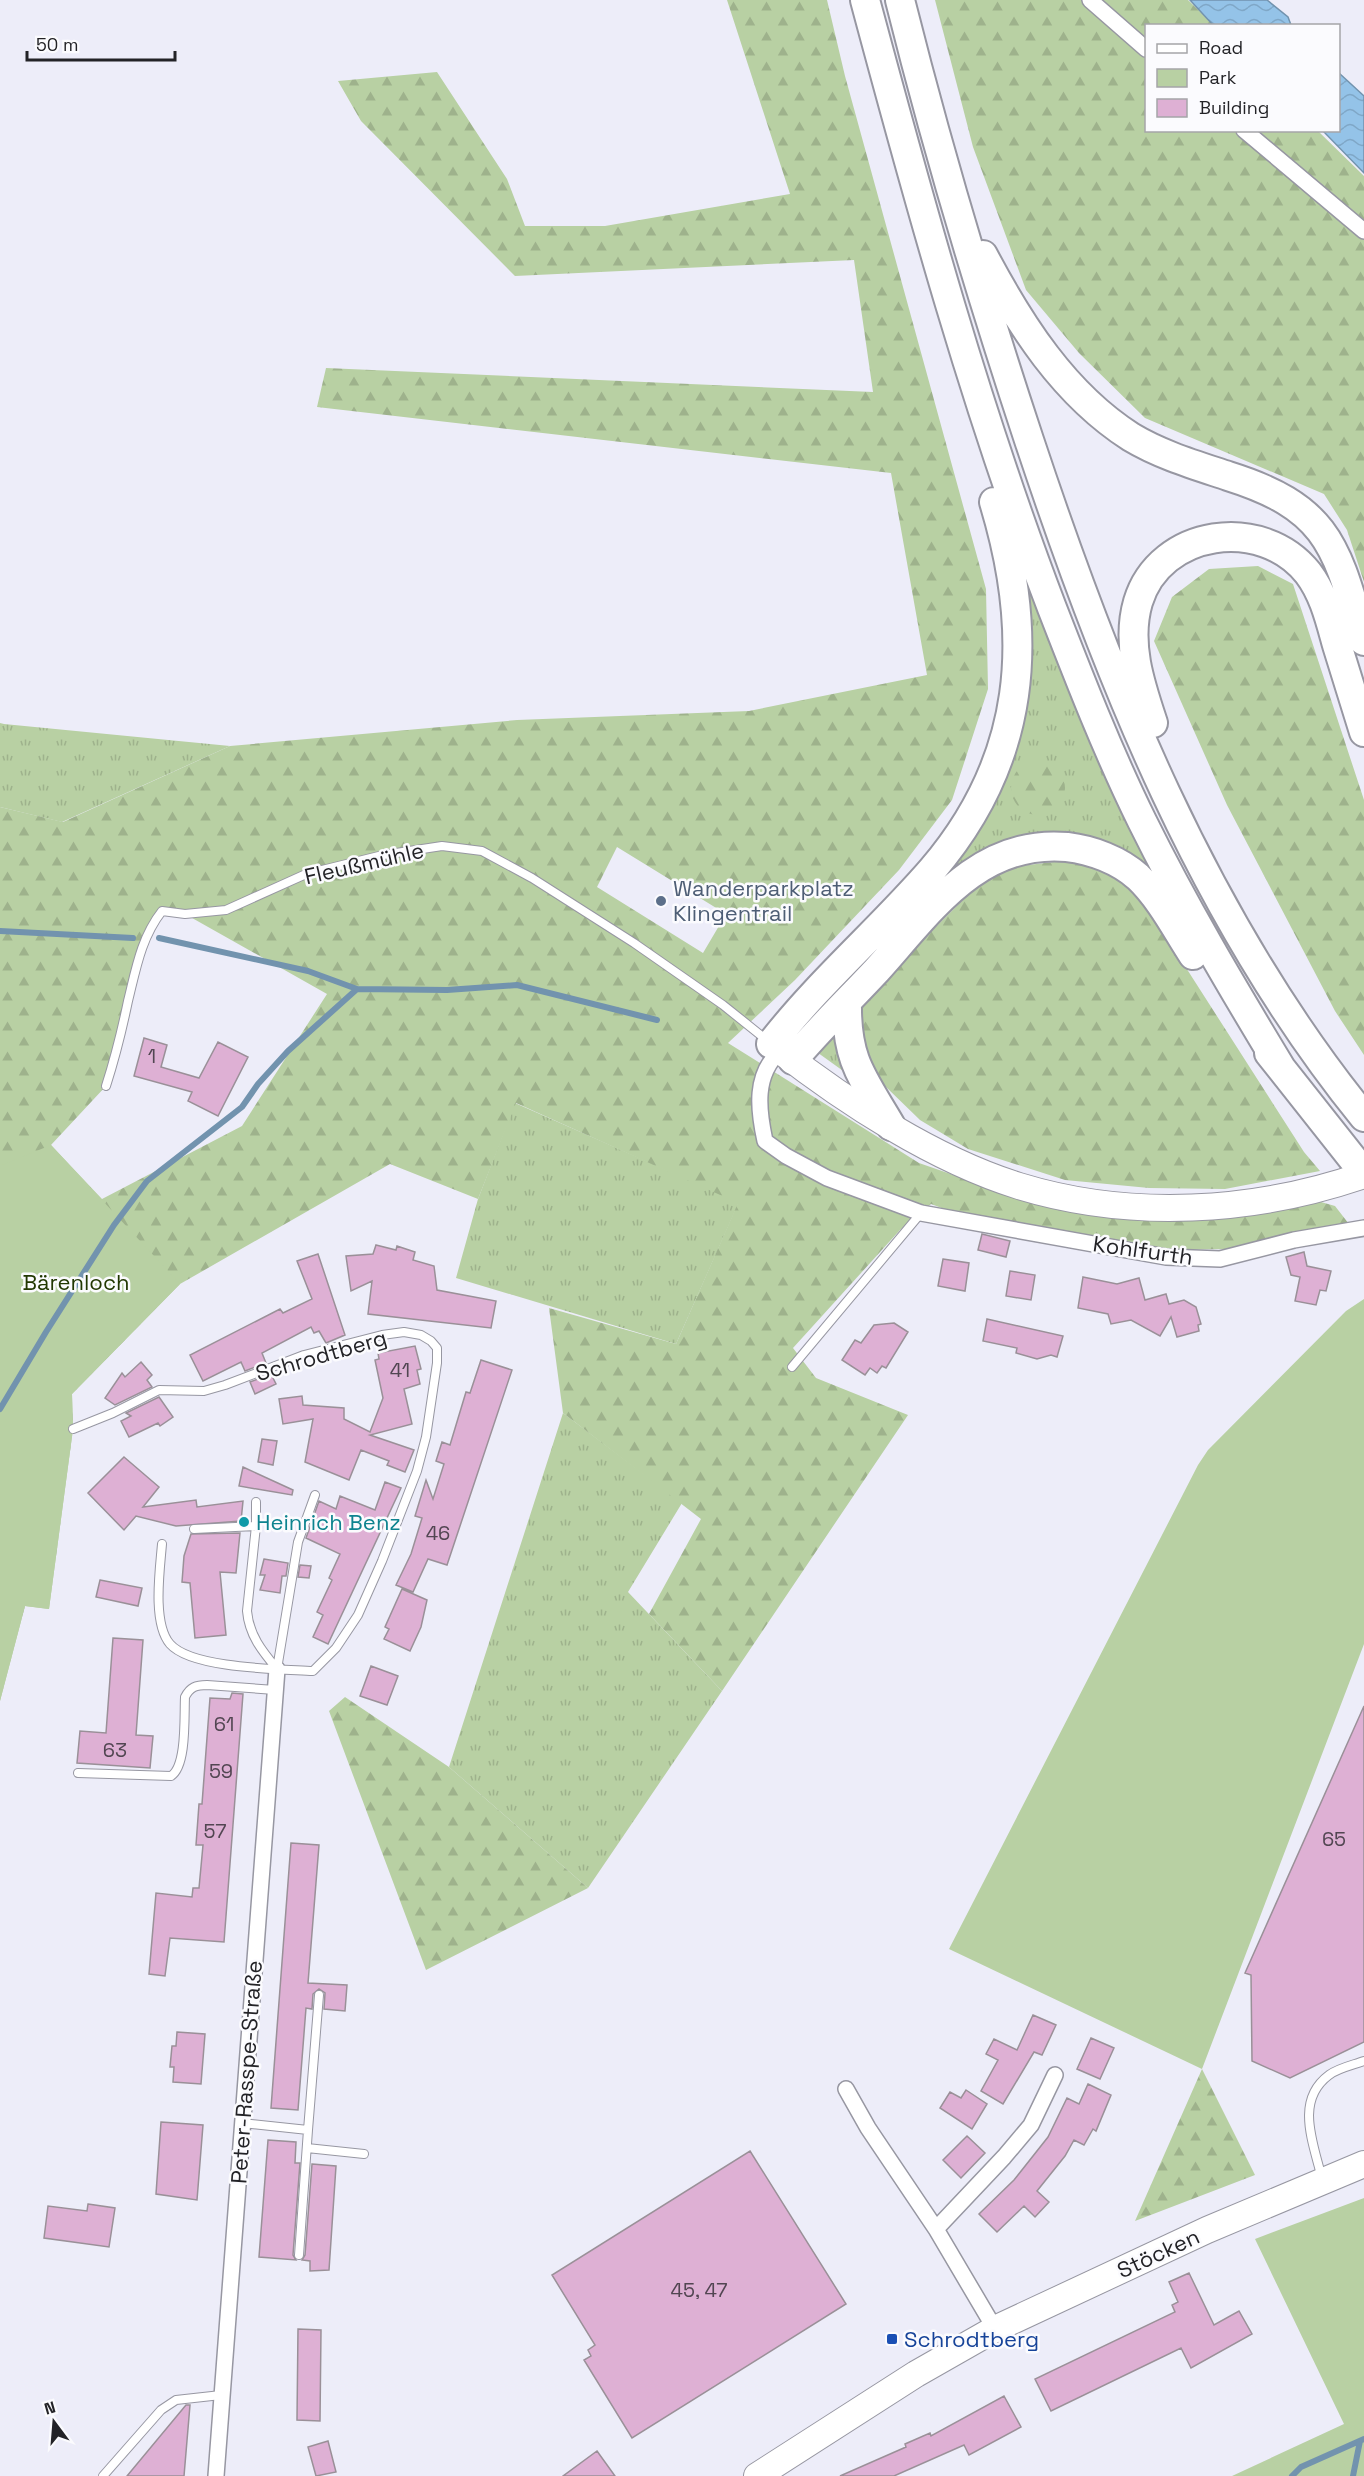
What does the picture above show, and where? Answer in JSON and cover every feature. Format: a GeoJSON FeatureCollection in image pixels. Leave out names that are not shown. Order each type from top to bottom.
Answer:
{"type":"FeatureCollection","features":[{"type":"Feature","properties":{"kind":"highway"},"geometry":{"type":"LineString","coordinates":[[865,0],[918,200],[970,373],[1021,526],[1080,681],[1142,821],[1192,917],[1281,1068]]}},
{"type":"Feature","properties":{"kind":"highway"},"geometry":{"type":"LineString","coordinates":[[900,0],[956,205],[1001,356],[1053,516],[1112,669],[1159,778],[1248,949],[1309,1042],[1364,1117]]}},
{"type":"Feature","properties":{"kind":"highway"},"geometry":{"type":"LineString","coordinates":[[956,205],[997,283],[1053,367],[1075,393],[1104,418],[1133,438],[1163,453],[1273,492],[1305,512],[1318,526],[1337,557],[1364,641]]}},
{"type":"Feature","properties":{"kind":"highway"},"geometry":{"type":"LineString","coordinates":[[781,1051],[957,838],[978,807],[994,773],[1007,736],[1013,708],[1016,675],[1015,601],[1003,532],[980,456],[970,373]]}},
{"type":"Feature","properties":{"kind":"highway"},"geometry":{"type":"LineString","coordinates":[[1159,778],[1159,754],[1154,725],[1142,690],[1134,655],[1136,614],[1142,591],[1162,563],[1187,545],[1212,537],[1241,536],[1265,543],[1283,551],[1308,573],[1325,604],[1364,732]]}},
{"type":"Feature","properties":{"kind":"highway"},"geometry":{"type":"LineString","coordinates":[[781,1051],[846,1003],[945,896],[968,875],[987,862],[1031,847],[1077,848],[1108,858],[1137,877],[1163,908],[1204,973],[1364,1174]]}},
{"type":"Feature","properties":{"kind":"highway"},"geometry":{"type":"LineString","coordinates":[[846,1003],[847,1034],[856,1068],[891,1126]]}},
{"type":"Feature","properties":{"kind":"main road"},"geometry":{"type":"LineString","coordinates":[[781,1051],[891,1126],[963,1164],[1019,1186],[1081,1201],[1120,1206],[1168,1208],[1243,1203],[1318,1189],[1364,1174]]}},
{"type":"Feature","properties":{"kind":"main road","name":"Stöcken"},"geometry":{"type":"LineString","coordinates":[[757,2476],[916,2374],[995,2330],[1144,2258],[1364,2164]]}},
{"type":"Feature","properties":{"kind":"street"},"geometry":{"type":"LineString","coordinates":[[1090,0],[1145,49]]}},
{"type":"Feature","properties":{"kind":"street"},"geometry":{"type":"LineString","coordinates":[[1246,132],[1364,231]]}},
{"type":"Feature","properties":{"kind":"street","name":"Kohlfurth"},"geometry":{"type":"LineString","coordinates":[[781,1051],[772,1058],[761,1077],[760,1117],[765,1141],[786,1156],[827,1178],[921,1213],[1166,1257],[1220,1259],[1294,1240],[1364,1228]]}},
{"type":"Feature","properties":{"kind":"street","name":"Peter-Rasspe-Straße"},"geometry":{"type":"LineString","coordinates":[[216,2476],[277,1669]]}},
{"type":"Feature","properties":{"kind":"street"},"geometry":{"type":"LineString","coordinates":[[936,2229],[1005,2157],[1031,2125],[1055,2075]]}},
{"type":"Feature","properties":{"kind":"street"},"geometry":{"type":"LineString","coordinates":[[846,2089],[868,2128],[936,2229],[995,2330]]}},
{"type":"Feature","properties":{"kind":"lane","name":"Fleußmühle"},"geometry":{"type":"LineString","coordinates":[[106,1086],[115,1059],[140,952],[149,927],[162,911],[185,914],[226,910],[306,874],[383,855],[442,846],[482,851],[532,878],[679,974],[781,1051]]}},
{"type":"Feature","properties":{"kind":"lane"},"geometry":{"type":"LineString","coordinates":[[792,1367],[921,1213]]}},
{"type":"Feature","properties":{"kind":"lane","name":"Schrodtberg"},"geometry":{"type":"LineString","coordinates":[[73,1429],[113,1413],[159,1390],[204,1391],[281,1362],[373,1337],[404,1332],[421,1335],[437,1348],[438,1357],[426,1437],[417,1471],[358,1615],[336,1648],[313,1671],[249,1668],[198,1658],[170,1643],[159,1607],[162,1545]]}},
{"type":"Feature","properties":{"kind":"lane"},"geometry":{"type":"LineString","coordinates":[[277,1669],[298,1542],[315,1495]]}},
{"type":"Feature","properties":{"kind":"lane"},"geometry":{"type":"LineString","coordinates":[[256,1502],[248,1624],[259,1647],[277,1669]]}},
{"type":"Feature","properties":{"kind":"lane"},"geometry":{"type":"LineString","coordinates":[[194,1529],[256,1526]]}},
{"type":"Feature","properties":{"kind":"lane"},"geometry":{"type":"LineString","coordinates":[[78,1773],[171,1776],[179,1768],[181,1760],[185,1697],[189,1690],[196,1685],[207,1685],[275,1690]]}},
{"type":"Feature","properties":{"kind":"lane"},"geometry":{"type":"LineString","coordinates":[[300,2255],[319,1995]]}},
{"type":"Feature","properties":{"kind":"lane"},"geometry":{"type":"LineString","coordinates":[[1322,2180],[1309,2124],[1308,2111],[1311,2100],[1317,2087],[1330,2074],[1364,2061]]}},
{"type":"Feature","properties":{"kind":"lane"},"geometry":{"type":"LineString","coordinates":[[242,2123],[308,2130]]}},
{"type":"Feature","properties":{"kind":"lane"},"geometry":{"type":"LineString","coordinates":[[307,2148],[364,2154]]}},
{"type":"Feature","properties":{"kind":"lane"},"geometry":{"type":"LineString","coordinates":[[103,2476],[161,2410],[176,2400],[221,2395]]}},
{"type":"Feature","properties":{"kind":"green space"},"geometry":{"type":"Polygon","coordinates":[[[727,0],[827,0],[845,76],[986,589],[988,689],[952,800],[899,870],[795,980],[728,1043],[919,1163],[1014,1196],[1119,1218],[1170,1220],[1243,1216],[1321,1202],[1335,1206],[1349,1224],[1226,1249],[1166,1250],[963,1216],[931,1204],[900,1230],[793,1348],[816,1378],[908,1415],[722,1691],[649,1614],[701,1519],[563,1413],[549,1308],[676,1344],[738,1203],[516,1103],[478,1199],[390,1164],[180,1284],[72,1394],[73,1429],[49,1609],[25,1606],[0,1701],[0,807],[63,822],[230,746],[517,720],[749,711],[927,675],[891,473],[317,407],[326,368],[873,392],[854,260],[515,276],[361,121],[338,81],[437,72],[507,179],[525,226],[605,226],[790,194],[727,0]],[[617,847],[597,887],[703,953],[726,914],[617,847]],[[162,912],[149,927],[106,1086],[51,1145],[102,1199],[242,1126],[327,994],[185,914],[162,912]]]}},
{"type":"Feature","properties":{"kind":"green space"},"geometry":{"type":"Polygon","coordinates":[[[935,0],[1188,0],[1213,24],[1145,24],[1145,132],[1319,132],[1364,176],[1364,582],[1347,530],[1324,494],[1145,418],[1079,353],[1026,290],[973,147],[935,0]]]}},
{"type":"Feature","properties":{"kind":"green space"},"geometry":{"type":"Polygon","coordinates":[[[1016,543],[1173,907],[1124,856],[1084,835],[1057,833],[1019,835],[985,848],[946,878],[806,1033],[801,1027],[979,828],[999,797],[1025,718],[1029,686],[1028,648],[1016,543]]]}},
{"type":"Feature","properties":{"kind":"green space"},"geometry":{"type":"Polygon","coordinates":[[[1258,566],[1293,584],[1364,800],[1364,1055],[1335,1011],[1227,805],[1154,641],[1172,597],[1209,569],[1258,566]]]}},
{"type":"Feature","properties":{"kind":"green space"},"geometry":{"type":"Polygon","coordinates":[[[0,723],[230,746],[62,822],[0,807],[0,723]]]}},
{"type":"Feature","properties":{"kind":"green space"},"geometry":{"type":"Polygon","coordinates":[[[1038,761],[1048,763],[1057,769],[1063,778],[1065,788],[1063,798],[1057,807],[1048,813],[1038,815],[1028,813],[1019,807],[1013,798],[1011,788],[1013,778],[1019,769],[1028,763],[1038,761]]]}},
{"type":"Feature","properties":{"kind":"green space"},"geometry":{"type":"Polygon","coordinates":[[[1069,860],[1104,870],[1142,899],[1304,1152],[1320,1171],[1225,1189],[1149,1188],[1065,1180],[968,1149],[920,1120],[886,1087],[867,1064],[859,1038],[861,1009],[883,979],[981,882],[1011,867],[1069,860]]]}},
{"type":"Feature","properties":{"kind":"green space"},"geometry":{"type":"Polygon","coordinates":[[[833,1031],[846,1073],[814,1050],[833,1031]]]}},
{"type":"Feature","properties":{"kind":"green space"},"geometry":{"type":"Polygon","coordinates":[[[515,1103],[739,1202],[676,1344],[456,1278],[478,1199],[515,1103]]]}},
{"type":"Feature","properties":{"kind":"green space","name":"Bärenloch"},"geometry":{"type":"Polygon","coordinates":[[[51,1145],[180,1284],[72,1394],[73,1429],[49,1609],[25,1606],[0,1701],[0,1166],[51,1145]]]}},
{"type":"Feature","properties":{"kind":"green space"},"geometry":{"type":"Polygon","coordinates":[[[1364,1299],[1364,1644],[1202,2069],[949,1949],[1198,1465],[1208,1450],[1346,1311],[1364,1299]]]}},
{"type":"Feature","properties":{"kind":"green space"},"geometry":{"type":"Polygon","coordinates":[[[563,1413],[682,1503],[628,1592],[722,1691],[588,1888],[449,1767],[563,1413]]]}},
{"type":"Feature","properties":{"kind":"green space"},"geometry":{"type":"Polygon","coordinates":[[[345,1697],[449,1767],[588,1888],[426,1970],[329,1711],[345,1697]]]}},
{"type":"Feature","properties":{"kind":"green space"},"geometry":{"type":"Polygon","coordinates":[[[1202,2069],[1255,2175],[1135,2221],[1202,2069]]]}},
{"type":"Feature","properties":{"kind":"green space"},"geometry":{"type":"Polygon","coordinates":[[[1364,2198],[1364,2476],[1232,2476],[1344,2424],[1255,2239],[1364,2198]]]}},
{"type":"Feature","properties":{"kind":"water"},"geometry":{"type":"Polygon","coordinates":[[[1190,0],[1267,0],[1288,17],[1291,24],[1212,24],[1190,0]]]}},
{"type":"Feature","properties":{"kind":"water"},"geometry":{"type":"Polygon","coordinates":[[[1340,74],[1364,96],[1364,173],[1324,132],[1340,132],[1340,74]]]}},
{"type":"Feature","properties":{"kind":"building"},"geometry":{"type":"Polygon","coordinates":[[[144,1038],[167,1045],[161,1067],[199,1078],[218,1042],[248,1057],[218,1116],[188,1101],[192,1092],[134,1076],[144,1038]]]}},
{"type":"Feature","properties":{"kind":"building"},"geometry":{"type":"Polygon","coordinates":[[[982,1234],[1010,1241],[1006,1257],[978,1250],[982,1234]]]}},
{"type":"Feature","properties":{"kind":"building"},"geometry":{"type":"Polygon","coordinates":[[[376,1245],[396,1250],[397,1246],[415,1252],[413,1260],[434,1266],[437,1290],[496,1301],[491,1328],[368,1314],[372,1281],[351,1291],[346,1256],[373,1254],[376,1245]]]}},
{"type":"Feature","properties":{"kind":"building"},"geometry":{"type":"Polygon","coordinates":[[[1304,1252],[1307,1266],[1331,1271],[1326,1291],[1320,1290],[1316,1305],[1295,1301],[1300,1277],[1291,1275],[1286,1257],[1304,1252]]]}},
{"type":"Feature","properties":{"kind":"building"},"geometry":{"type":"Polygon","coordinates":[[[318,1254],[345,1335],[326,1343],[319,1331],[314,1333],[311,1327],[262,1353],[266,1363],[245,1371],[241,1362],[203,1381],[190,1355],[280,1309],[283,1313],[312,1299],[297,1261],[318,1254]]]}},
{"type":"Feature","properties":{"kind":"building"},"geometry":{"type":"Polygon","coordinates":[[[943,1259],[969,1263],[965,1291],[938,1286],[943,1259]]]}},
{"type":"Feature","properties":{"kind":"building"},"geometry":{"type":"Polygon","coordinates":[[[1010,1271],[1035,1275],[1031,1300],[1006,1296],[1010,1271]]]}},
{"type":"Feature","properties":{"kind":"building"},"geometry":{"type":"Polygon","coordinates":[[[1083,1277],[1117,1284],[1139,1278],[1145,1300],[1166,1294],[1169,1304],[1184,1300],[1196,1307],[1201,1324],[1198,1325],[1199,1331],[1177,1337],[1171,1317],[1160,1336],[1131,1320],[1111,1324],[1108,1314],[1078,1308],[1083,1277]]]}},
{"type":"Feature","properties":{"kind":"building"},"geometry":{"type":"Polygon","coordinates":[[[987,1319],[1063,1336],[1057,1357],[1051,1355],[1037,1359],[1016,1353],[1017,1348],[983,1341],[987,1319]]]}},
{"type":"Feature","properties":{"kind":"building"},"geometry":{"type":"Polygon","coordinates":[[[894,1323],[908,1332],[886,1368],[882,1366],[877,1373],[870,1368],[865,1375],[842,1360],[855,1340],[861,1343],[874,1325],[894,1323]]]}},
{"type":"Feature","properties":{"kind":"building"},"geometry":{"type":"Polygon","coordinates":[[[415,1346],[421,1369],[417,1370],[420,1384],[404,1389],[412,1424],[370,1435],[414,1450],[405,1472],[387,1465],[389,1461],[361,1450],[349,1480],[305,1462],[313,1419],[283,1424],[279,1399],[302,1396],[303,1405],[344,1408],[344,1419],[370,1432],[383,1398],[375,1360],[379,1359],[378,1353],[415,1346]]]}},
{"type":"Feature","properties":{"kind":"building"},"geometry":{"type":"Polygon","coordinates":[[[481,1360],[512,1370],[447,1565],[428,1559],[413,1592],[396,1585],[411,1554],[422,1518],[415,1516],[426,1480],[433,1499],[444,1464],[436,1461],[442,1442],[450,1445],[466,1392],[470,1393],[481,1360]]]}},
{"type":"Feature","properties":{"kind":"building"},"geometry":{"type":"Polygon","coordinates":[[[141,1362],[152,1375],[147,1380],[152,1387],[115,1405],[105,1398],[122,1373],[125,1377],[141,1362]]]}},
{"type":"Feature","properties":{"kind":"building"},"geometry":{"type":"Polygon","coordinates":[[[271,1374],[276,1384],[255,1394],[250,1382],[271,1374]]]}},
{"type":"Feature","properties":{"kind":"building"},"geometry":{"type":"Polygon","coordinates":[[[159,1397],[173,1417],[160,1426],[158,1423],[129,1437],[121,1421],[131,1416],[126,1413],[159,1397]]]}},
{"type":"Feature","properties":{"kind":"building"},"geometry":{"type":"Polygon","coordinates":[[[262,1439],[277,1441],[273,1465],[258,1462],[262,1439]]]}},
{"type":"Feature","properties":{"kind":"building"},"geometry":{"type":"Polygon","coordinates":[[[124,1457],[159,1487],[143,1507],[196,1500],[197,1507],[243,1501],[241,1521],[176,1526],[136,1516],[124,1530],[88,1493],[124,1457]]]}},
{"type":"Feature","properties":{"kind":"building"},"geometry":{"type":"Polygon","coordinates":[[[243,1467],[293,1490],[292,1495],[239,1486],[243,1467]]]}},
{"type":"Feature","properties":{"kind":"building"},"geometry":{"type":"Polygon","coordinates":[[[385,1482],[401,1488],[328,1644],[313,1637],[323,1615],[317,1612],[332,1580],[329,1578],[340,1554],[306,1538],[319,1501],[336,1509],[340,1496],[375,1510],[385,1482]]]}},
{"type":"Feature","properties":{"kind":"building"},"geometry":{"type":"Polygon","coordinates":[[[240,1533],[236,1573],[220,1572],[226,1635],[195,1638],[190,1583],[182,1582],[184,1556],[191,1534],[240,1533]]]}},
{"type":"Feature","properties":{"kind":"building"},"geometry":{"type":"Polygon","coordinates":[[[264,1559],[288,1563],[286,1576],[282,1576],[280,1593],[260,1590],[265,1575],[260,1575],[264,1559]]]}},
{"type":"Feature","properties":{"kind":"building"},"geometry":{"type":"Polygon","coordinates":[[[300,1565],[311,1566],[309,1578],[298,1577],[300,1565]]]}},
{"type":"Feature","properties":{"kind":"building"},"geometry":{"type":"Polygon","coordinates":[[[100,1580],[142,1588],[138,1606],[96,1597],[100,1580]]]}},
{"type":"Feature","properties":{"kind":"building"},"geometry":{"type":"Polygon","coordinates":[[[402,1589],[427,1600],[421,1627],[410,1651],[384,1639],[389,1629],[385,1627],[402,1589]]]}},
{"type":"Feature","properties":{"kind":"building"},"geometry":{"type":"Polygon","coordinates":[[[113,1638],[143,1640],[136,1735],[153,1736],[150,1768],[77,1763],[80,1731],[106,1733],[113,1638]]]}},
{"type":"Feature","properties":{"kind":"building"},"geometry":{"type":"Polygon","coordinates":[[[371,1666],[398,1676],[387,1705],[360,1696],[371,1666]]]}},
{"type":"Feature","properties":{"kind":"building"},"geometry":{"type":"Polygon","coordinates":[[[232,1693],[243,1694],[224,1942],[170,1938],[165,1976],[149,1974],[156,1893],[192,1897],[193,1888],[199,1888],[203,1845],[196,1845],[199,1804],[202,1804],[210,1698],[230,1699],[232,1693]]]}},
{"type":"Feature","properties":{"kind":"building"},"geometry":{"type":"Polygon","coordinates":[[[1364,1706],[1364,2042],[1290,2078],[1252,2061],[1251,1975],[1245,1973],[1364,1706]]]}},
{"type":"Feature","properties":{"kind":"building"},"geometry":{"type":"Polygon","coordinates":[[[291,1843],[319,1845],[308,1983],[347,1985],[345,2011],[324,2009],[325,1993],[319,1989],[313,1994],[312,2009],[306,2008],[298,2110],[271,2108],[291,1843]]]}},
{"type":"Feature","properties":{"kind":"building"},"geometry":{"type":"Polygon","coordinates":[[[1033,2015],[1056,2025],[1042,2055],[1034,2052],[1003,2104],[981,2091],[998,2060],[986,2054],[994,2039],[1017,2050],[1033,2015]]]}},
{"type":"Feature","properties":{"kind":"building"},"geometry":{"type":"Polygon","coordinates":[[[177,2032],[205,2034],[201,2084],[173,2082],[174,2067],[170,2067],[172,2046],[176,2046],[177,2032]]]}},
{"type":"Feature","properties":{"kind":"building"},"geometry":{"type":"Polygon","coordinates":[[[1091,2038],[1114,2048],[1100,2079],[1077,2069],[1091,2038]]]}},
{"type":"Feature","properties":{"kind":"building"},"geometry":{"type":"Polygon","coordinates":[[[1088,2084],[1111,2095],[1096,2131],[1093,2129],[1084,2145],[1074,2140],[1065,2156],[1037,2191],[1049,2202],[1035,2217],[1024,2206],[997,2232],[979,2214],[1014,2180],[1048,2137],[1067,2098],[1079,2104],[1088,2084]]]}},
{"type":"Feature","properties":{"kind":"building"},"geometry":{"type":"Polygon","coordinates":[[[966,2090],[987,2104],[972,2129],[940,2108],[950,2092],[961,2098],[966,2090]]]}},
{"type":"Feature","properties":{"kind":"building"},"geometry":{"type":"Polygon","coordinates":[[[161,2122],[203,2125],[197,2200],[156,2194],[161,2122]]]}},
{"type":"Feature","properties":{"kind":"building"},"geometry":{"type":"Polygon","coordinates":[[[967,2136],[985,2153],[961,2178],[943,2160],[967,2136]]]}},
{"type":"Feature","properties":{"kind":"building"},"geometry":{"type":"Polygon","coordinates":[[[268,2140],[296,2142],[295,2163],[300,2163],[293,2255],[296,2260],[259,2257],[268,2140]]]}},
{"type":"Feature","properties":{"kind":"building"},"geometry":{"type":"Polygon","coordinates":[[[750,2151],[846,2304],[632,2438],[584,2360],[591,2356],[588,2350],[595,2345],[552,2275],[750,2151]]]}},
{"type":"Feature","properties":{"kind":"building"},"geometry":{"type":"Polygon","coordinates":[[[312,2164],[336,2166],[329,2270],[310,2271],[310,2261],[302,2260],[305,2255],[312,2164]]]}},
{"type":"Feature","properties":{"kind":"building"},"geometry":{"type":"Polygon","coordinates":[[[88,2204],[115,2208],[109,2247],[44,2238],[48,2206],[87,2211],[88,2204]]]}},
{"type":"Feature","properties":{"kind":"building"},"geometry":{"type":"Polygon","coordinates":[[[1189,2273],[1214,2325],[1239,2311],[1252,2334],[1191,2368],[1181,2348],[1051,2411],[1035,2379],[1175,2312],[1172,2305],[1178,2302],[1169,2282],[1189,2273]]]}},
{"type":"Feature","properties":{"kind":"building"},"geometry":{"type":"Polygon","coordinates":[[[298,2329],[321,2330],[320,2421],[297,2420],[298,2329]]]}},
{"type":"Feature","properties":{"kind":"building"},"geometry":{"type":"Polygon","coordinates":[[[1004,2396],[1021,2427],[969,2455],[964,2445],[894,2476],[840,2476],[906,2447],[905,2444],[930,2433],[931,2436],[1004,2396]]]}},
{"type":"Feature","properties":{"kind":"building"},"geometry":{"type":"Polygon","coordinates":[[[186,2405],[190,2405],[184,2476],[127,2476],[186,2405]]]}},
{"type":"Feature","properties":{"kind":"building"},"geometry":{"type":"Polygon","coordinates":[[[328,2441],[336,2472],[316,2476],[308,2447],[328,2441]]]}},
{"type":"Feature","properties":{"kind":"building"},"geometry":{"type":"Polygon","coordinates":[[[597,2451],[615,2476],[563,2476],[597,2451]]]}},
{"type":"Feature","properties":{"kind":"waterway"},"geometry":{"type":"LineString","coordinates":[[0,931],[133,938]]}},
{"type":"Feature","properties":{"kind":"waterway"},"geometry":{"type":"LineString","coordinates":[[159,938],[308,971],[357,989]]}},
{"type":"Feature","properties":{"kind":"waterway"},"geometry":{"type":"LineString","coordinates":[[0,1409],[114,1225],[147,1181],[242,1107],[258,1084],[288,1051],[357,989],[447,990],[517,985],[657,1020]]}},
{"type":"Feature","properties":{"kind":"waterway"},"geometry":{"type":"LineString","coordinates":[[1292,2476],[1301,2467],[1364,2439]]}},
{"type":"Feature","properties":{"kind":"waterway"},"geometry":{"type":"LineString","coordinates":[[1353,2476],[1360,2441]]}},
{"type":"Feature","properties":{"kind":"place","name":"Wanderparkplatz Klingentrail"},"geometry":{"type":"Point","coordinates":[661,901]}},
{"type":"Feature","properties":{"kind":"place","name":"Heinrich Benz"},"geometry":{"type":"Point","coordinates":[244,1522]}},
{"type":"Feature","properties":{"kind":"place","name":"Schrodtberg"},"geometry":{"type":"Point","coordinates":[892,2339]}}]}
